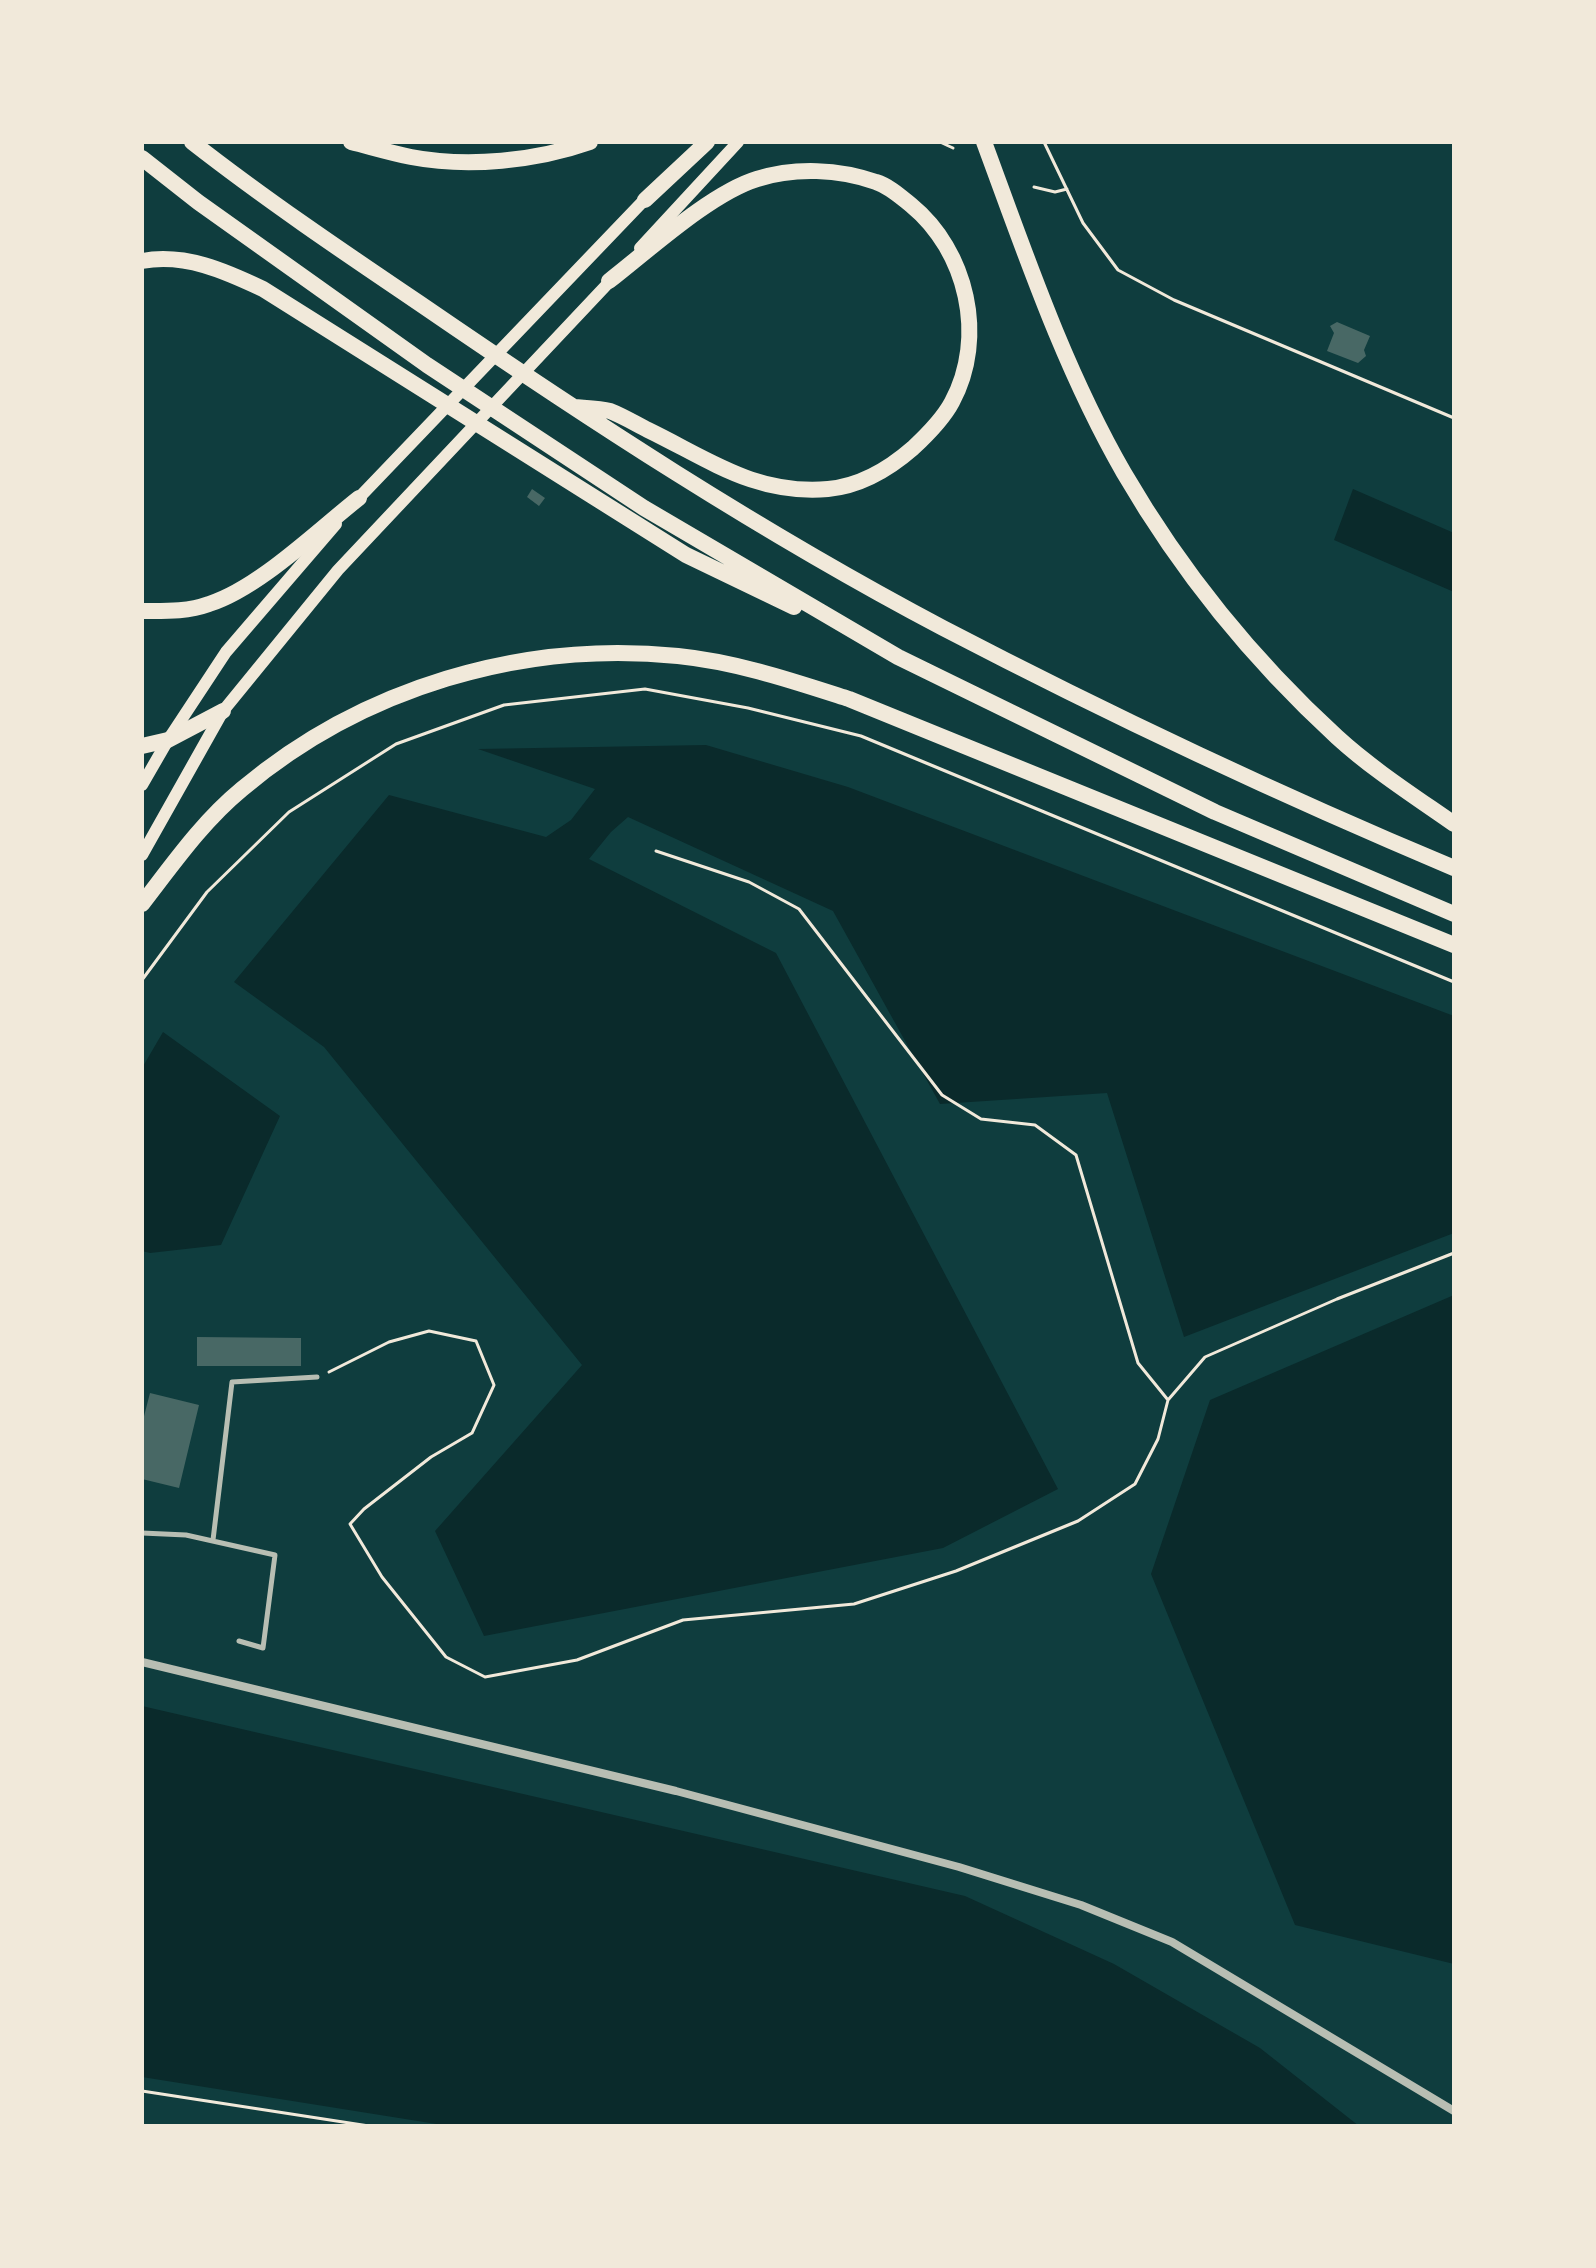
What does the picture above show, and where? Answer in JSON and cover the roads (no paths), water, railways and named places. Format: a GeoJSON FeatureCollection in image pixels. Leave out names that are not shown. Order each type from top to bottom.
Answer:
{"type":"FeatureCollection","features":[{"type":"Feature","properties":{"kind":"highway"},"geometry":{"type":"LineString","coordinates":[[192,142],[569,406],[696,485],[940,626],[1244,776],[1454,868]]}},
{"type":"Feature","properties":{"kind":"highway"},"geometry":{"type":"LineString","coordinates":[[351,142],[413,158],[485,162],[570,149],[590,142]]}},
{"type":"Feature","properties":{"kind":"highway"},"geometry":{"type":"LineString","coordinates":[[645,200],[707,142]]}},
{"type":"Feature","properties":{"kind":"highway"},"geometry":{"type":"LineString","coordinates":[[984,142],[1021,242],[1080,383],[1122,470],[1156,527],[1191,576],[1265,665],[1338,738],[1454,824]]}},
{"type":"Feature","properties":{"kind":"highway"},"geometry":{"type":"LineString","coordinates":[[142,158],[198,202],[427,365],[644,508],[898,657]]}},
{"type":"Feature","properties":{"kind":"highway"},"geometry":{"type":"LineString","coordinates":[[569,406],[609,411],[716,466],[768,487],[801,491],[832,489],[866,480],[895,464],[927,435],[952,403],[964,371],[970,336],[968,305],[960,273],[945,244],[926,217],[879,183],[837,172],[797,171],[757,179],[720,196],[609,281]]}},
{"type":"Feature","properties":{"kind":"highway"},"geometry":{"type":"LineString","coordinates":[[142,261],[170,259],[195,262],[263,289],[686,555],[1215,812],[1454,914]]}},
{"type":"Feature","properties":{"kind":"highway"},"geometry":{"type":"LineString","coordinates":[[142,611],[177,612],[211,604],[241,589],[271,569],[359,498]]}},
{"type":"Feature","properties":{"kind":"highway"},"geometry":{"type":"LineString","coordinates":[[142,904],[195,835],[241,790],[283,758],[345,720],[393,697],[493,665],[545,657],[618,652],[680,656],[756,670],[849,699],[1454,945]]}},
{"type":"Feature","properties":{"kind":"highway"},"geometry":{"type":"LineString","coordinates":[[142,746],[168,740],[223,711]]}},
{"type":"Feature","properties":{"kind":"main road"},"geometry":{"type":"LineString","coordinates":[[142,785],[226,652],[359,498],[699,142]]}},
{"type":"Feature","properties":{"kind":"main road"},"geometry":{"type":"LineString","coordinates":[[142,855],[223,711],[338,570],[738,142]]}},
{"type":"Feature","properties":{"kind":"street"},"geometry":{"type":"LineString","coordinates":[[142,1662],[676,1791],[959,1867],[1081,1905],[1172,1942],[1454,2111]]}},
{"type":"Feature","properties":{"kind":"lane"},"geometry":{"type":"LineString","coordinates":[[213,1540],[232,1382],[317,1377]]}},
{"type":"Feature","properties":{"kind":"lane"},"geometry":{"type":"LineString","coordinates":[[142,1533],[186,1535],[275,1555],[263,1648],[239,1641]]}},
{"type":"Feature","properties":{"kind":"water"},"geometry":{"type":"Polygon","coordinates":[[[1353,489],[1454,533],[1454,592],[1334,540],[1353,489]]]}},
{"type":"Feature","properties":{"kind":"water"},"geometry":{"type":"Polygon","coordinates":[[[706,745],[848,787],[1454,1016],[1454,1233],[1184,1337],[1107,1093],[940,1104],[833,911],[628,817],[589,859],[776,953],[1058,1489],[943,1548],[484,1636],[435,1531],[582,1365],[324,1047],[234,982],[389,795],[546,837],[571,820],[595,789],[478,749],[706,745]]]}},
{"type":"Feature","properties":{"kind":"water"},"geometry":{"type":"Polygon","coordinates":[[[163,1032],[280,1116],[221,1245],[150,1253],[142,1251],[142,1068],[163,1032]]]}},
{"type":"Feature","properties":{"kind":"water"},"geometry":{"type":"Polygon","coordinates":[[[1454,1295],[1454,1964],[1295,1925],[1151,1574],[1210,1400],[1454,1295]]]}},
{"type":"Feature","properties":{"kind":"water"},"geometry":{"type":"Polygon","coordinates":[[[142,1706],[965,1896],[1114,1964],[1260,2048],[1359,2126],[449,2126],[142,2077],[142,1706]]]}}]}
